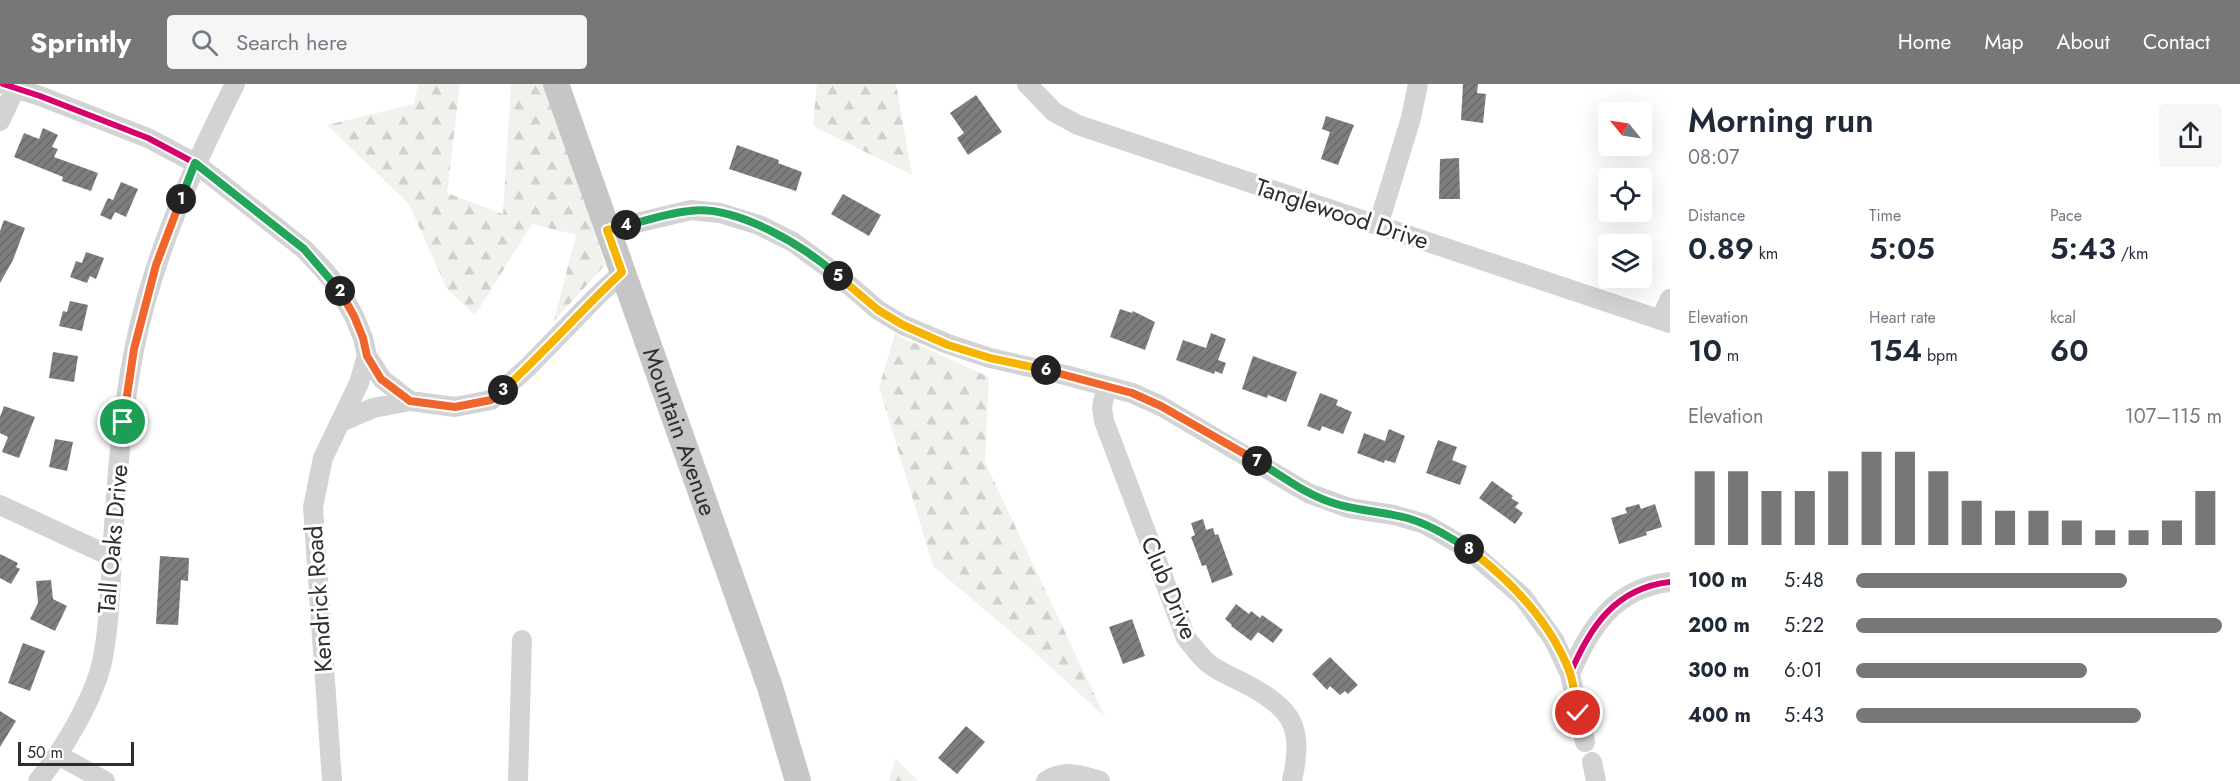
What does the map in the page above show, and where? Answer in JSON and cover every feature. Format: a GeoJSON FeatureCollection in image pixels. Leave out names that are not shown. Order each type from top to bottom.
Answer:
{"type":"FeatureCollection","features":[{"type":"Feature","properties":{"kind":"main road","name":"Mountain Avenue"},"geometry":{"type":"LineString","coordinates":[[556,84],[770,687],[798,781]]}},
{"type":"Feature","properties":{"kind":"street","name":"Tall Oaks Drive"},"geometry":{"type":"LineString","coordinates":[[38,781],[58,755],[93,689],[102,662],[111,593],[123,422],[134,349],[156,265],[195,163],[235,84]]}},
{"type":"Feature","properties":{"kind":"street","name":"Tanglewood Drive"},"geometry":{"type":"LineString","coordinates":[[1027,84],[1044,103],[1078,125],[1665,322]]}},
{"type":"Feature","properties":{"kind":"street"},"geometry":{"type":"LineString","coordinates":[[1378,226],[1412,118],[1418,84]]}},
{"type":"Feature","properties":{"kind":"street"},"geometry":{"type":"LineString","coordinates":[[0,121],[9,87],[40,96],[148,138],[195,163],[304,249],[322,268],[337,286],[354,316],[367,356],[381,379],[410,401]]}},
{"type":"Feature","properties":{"kind":"street"},"geometry":{"type":"LineString","coordinates":[[607,230],[691,210],[720,213],[759,225],[793,242],[834,272],[878,310],[903,325],[948,345],[990,358],[1132,393],[1161,406],[1308,493],[1349,508],[1409,519],[1440,531],[1468,549],[1507,582],[1532,608],[1554,640],[1570,674],[1585,742]]}},
{"type":"Feature","properties":{"kind":"street"},"geometry":{"type":"LineString","coordinates":[[341,422],[373,408],[410,401],[455,407],[491,400],[528,367],[622,272]]}},
{"type":"Feature","properties":{"kind":"street"},"geometry":{"type":"LineString","coordinates":[[1665,322],[1670,298]]}},
{"type":"Feature","properties":{"kind":"street","name":"Kendrick Road"},"geometry":{"type":"LineString","coordinates":[[332,781],[313,507],[323,458],[359,383],[367,356]]}},
{"type":"Feature","properties":{"kind":"street","name":"Club Drive"},"geometry":{"type":"LineString","coordinates":[[1106,387],[1102,408],[1104,421],[1186,638],[1208,663],[1264,694],[1287,716],[1294,729],[1297,744],[1292,781]]}},
{"type":"Feature","properties":{"kind":"street"},"geometry":{"type":"LineString","coordinates":[[0,505],[112,557]]}},
{"type":"Feature","properties":{"kind":"street"},"geometry":{"type":"LineString","coordinates":[[1570,674],[1583,644],[1603,614],[1625,597],[1648,586],[1670,582]]}},
{"type":"Feature","properties":{"kind":"street"},"geometry":{"type":"LineString","coordinates":[[518,781],[522,640]]}},
{"type":"Feature","properties":{"kind":"street"},"geometry":{"type":"LineString","coordinates":[[58,755],[105,781]]}},
{"type":"Feature","properties":{"kind":"street"},"geometry":{"type":"LineString","coordinates":[[1046,781],[1053,776],[1077,773],[1100,781]]}},
{"type":"Feature","properties":{"kind":"green space"},"geometry":{"type":"Polygon","coordinates":[[[418,84],[460,84],[447,193],[503,214],[511,84],[546,84],[605,265],[554,321],[576,235],[532,224],[475,315],[447,289],[409,204],[327,125],[414,104],[418,84]]]}},
{"type":"Feature","properties":{"kind":"green space"},"geometry":{"type":"Polygon","coordinates":[[[817,84],[896,84],[912,175],[813,126],[817,84]]]}},
{"type":"Feature","properties":{"kind":"green space"},"geometry":{"type":"Polygon","coordinates":[[[895,334],[989,377],[985,462],[1105,717],[1032,650],[933,566],[879,387],[895,334]]]}},
{"type":"Feature","properties":{"kind":"green space"},"geometry":{"type":"Polygon","coordinates":[[[895,758],[918,781],[889,781],[895,758]]]}},
{"type":"Feature","properties":{"kind":"building"},"geometry":{"type":"Polygon","coordinates":[[[1463,84],[1478,84],[1477,93],[1486,94],[1483,123],[1461,120],[1463,84]]]}},
{"type":"Feature","properties":{"kind":"building"},"geometry":{"type":"Polygon","coordinates":[[[976,95],[1002,132],[968,155],[957,138],[964,133],[950,113],[976,95]]]}},
{"type":"Feature","properties":{"kind":"building"},"geometry":{"type":"Polygon","coordinates":[[[1326,116],[1354,125],[1338,165],[1321,159],[1330,132],[1322,129],[1326,116]]]}},
{"type":"Feature","properties":{"kind":"building"},"geometry":{"type":"Polygon","coordinates":[[[43,128],[58,135],[52,147],[58,149],[54,157],[98,173],[91,191],[62,181],[63,177],[14,157],[24,133],[39,139],[43,128]]]}},
{"type":"Feature","properties":{"kind":"building"},"geometry":{"type":"Polygon","coordinates":[[[737,145],[779,160],[778,163],[802,172],[796,191],[729,169],[737,145]]]}},
{"type":"Feature","properties":{"kind":"building"},"geometry":{"type":"Polygon","coordinates":[[[1459,158],[1460,199],[1439,199],[1440,159],[1459,158]]]}},
{"type":"Feature","properties":{"kind":"building"},"geometry":{"type":"Polygon","coordinates":[[[121,182],[138,189],[126,217],[115,212],[111,220],[100,215],[108,198],[113,200],[121,182]]]}},
{"type":"Feature","properties":{"kind":"building"},"geometry":{"type":"Polygon","coordinates":[[[843,194],[881,215],[869,236],[831,214],[843,194]]]}},
{"type":"Feature","properties":{"kind":"building"},"geometry":{"type":"Polygon","coordinates":[[[4,220],[25,228],[13,260],[0,283],[0,231],[4,220]]]}},
{"type":"Feature","properties":{"kind":"building"},"geometry":{"type":"Polygon","coordinates":[[[86,252],[104,258],[96,279],[90,276],[87,283],[70,277],[76,261],[82,263],[86,252]]]}},
{"type":"Feature","properties":{"kind":"building"},"geometry":{"type":"Polygon","coordinates":[[[70,301],[88,305],[82,331],[59,326],[63,311],[67,312],[70,301]]]}},
{"type":"Feature","properties":{"kind":"building"},"geometry":{"type":"Polygon","coordinates":[[[1120,309],[1132,313],[1133,311],[1155,322],[1145,350],[1110,337],[1120,309]]]}},
{"type":"Feature","properties":{"kind":"building"},"geometry":{"type":"Polygon","coordinates":[[[1211,333],[1226,339],[1218,360],[1226,363],[1222,374],[1215,371],[1214,374],[1176,360],[1183,340],[1206,348],[1211,333]]]}},
{"type":"Feature","properties":{"kind":"building"},"geometry":{"type":"Polygon","coordinates":[[[53,352],[78,356],[74,382],[49,378],[53,352]]]}},
{"type":"Feature","properties":{"kind":"building"},"geometry":{"type":"Polygon","coordinates":[[[1253,356],[1297,372],[1286,402],[1242,389],[1253,356]]]}},
{"type":"Feature","properties":{"kind":"building"},"geometry":{"type":"Polygon","coordinates":[[[1320,393],[1338,400],[1336,405],[1352,412],[1343,434],[1322,426],[1320,431],[1307,426],[1320,393]]]}},
{"type":"Feature","properties":{"kind":"building"},"geometry":{"type":"Polygon","coordinates":[[[4,406],[35,417],[19,458],[2,452],[8,437],[0,433],[0,417],[4,406]]]}},
{"type":"Feature","properties":{"kind":"building"},"geometry":{"type":"Polygon","coordinates":[[[1389,429],[1405,436],[1395,463],[1385,460],[1384,463],[1357,453],[1364,433],[1385,441],[1389,429]]]}},
{"type":"Feature","properties":{"kind":"building"},"geometry":{"type":"Polygon","coordinates":[[[55,439],[73,442],[67,471],[49,467],[55,439]]]}},
{"type":"Feature","properties":{"kind":"building"},"geometry":{"type":"Polygon","coordinates":[[[1438,440],[1457,447],[1452,460],[1467,466],[1460,485],[1426,473],[1438,440]]]}},
{"type":"Feature","properties":{"kind":"building"},"geometry":{"type":"Polygon","coordinates":[[[1492,481],[1519,503],[1515,507],[1523,513],[1515,524],[1479,498],[1492,481]]]}},
{"type":"Feature","properties":{"kind":"building"},"geometry":{"type":"Polygon","coordinates":[[[1639,504],[1641,509],[1655,504],[1662,527],[1646,532],[1647,535],[1619,544],[1611,518],[1627,513],[1625,508],[1639,504]]]}},
{"type":"Feature","properties":{"kind":"building"},"geometry":{"type":"Polygon","coordinates":[[[1203,519],[1206,530],[1213,528],[1215,535],[1218,534],[1233,575],[1212,583],[1206,565],[1202,566],[1191,537],[1195,535],[1191,523],[1203,519]]]}},
{"type":"Feature","properties":{"kind":"building"},"geometry":{"type":"Polygon","coordinates":[[[0,554],[18,563],[16,567],[20,569],[11,584],[0,578],[0,554]]]}},
{"type":"Feature","properties":{"kind":"building"},"geometry":{"type":"Polygon","coordinates":[[[160,556],[189,558],[188,581],[181,580],[178,625],[156,624],[160,556]]]}},
{"type":"Feature","properties":{"kind":"building"},"geometry":{"type":"Polygon","coordinates":[[[51,580],[53,599],[67,606],[55,631],[30,619],[38,603],[36,581],[51,580]]]}},
{"type":"Feature","properties":{"kind":"building"},"geometry":{"type":"Polygon","coordinates":[[[1236,604],[1249,614],[1251,611],[1260,618],[1262,615],[1283,630],[1273,643],[1258,632],[1251,641],[1231,626],[1225,619],[1236,604]]]}},
{"type":"Feature","properties":{"kind":"building"},"geometry":{"type":"Polygon","coordinates":[[[1132,619],[1145,656],[1123,664],[1109,627],[1132,619]]]}},
{"type":"Feature","properties":{"kind":"building"},"geometry":{"type":"Polygon","coordinates":[[[23,643],[45,651],[30,691],[8,683],[23,643]]]}},
{"type":"Feature","properties":{"kind":"building"},"geometry":{"type":"Polygon","coordinates":[[[1330,657],[1358,685],[1348,694],[1345,691],[1340,695],[1330,686],[1327,690],[1312,674],[1330,657]]]}},
{"type":"Feature","properties":{"kind":"building"},"geometry":{"type":"Polygon","coordinates":[[[0,711],[16,721],[0,747],[0,711]]]}},
{"type":"Feature","properties":{"kind":"building"},"geometry":{"type":"Polygon","coordinates":[[[966,726],[985,742],[957,774],[938,758],[966,726]]]}},
{"type":"Feature","properties":{"kind":"cycle path"},"geometry":{"type":"LineString","coordinates":[[3,84],[148,138],[195,163],[304,249],[322,268],[337,286],[354,316],[367,356],[382,379],[410,401],[455,407],[491,400],[528,367],[623,272]]}},
{"type":"Feature","properties":{"kind":"cycle path"},"geometry":{"type":"LineString","coordinates":[[607,230],[691,210],[720,213],[759,225],[793,242],[834,272],[878,310],[903,325],[948,344],[990,358],[1132,393],[1161,406],[1308,493],[1349,508],[1394,515],[1425,524],[1468,549],[1523,597],[1554,640],[1570,674],[1596,626],[1619,601],[1634,592],[1670,582]]}},
{"type":"Feature","properties":{"kind":"route"},"geometry":{"type":"LineString","coordinates":[[123,422],[134,349],[156,265],[195,163],[304,249],[322,268],[337,286],[354,316],[367,356],[381,379],[410,401],[455,407],[491,400],[528,367],[568,324],[622,272],[607,230],[691,210],[720,213],[759,225],[793,242],[834,272],[878,310],[903,325],[948,345],[990,358],[1132,393],[1161,406],[1308,493],[1349,508],[1394,515],[1440,531],[1480,558],[1532,608],[1554,640],[1570,674],[1578,713]]}}]}
